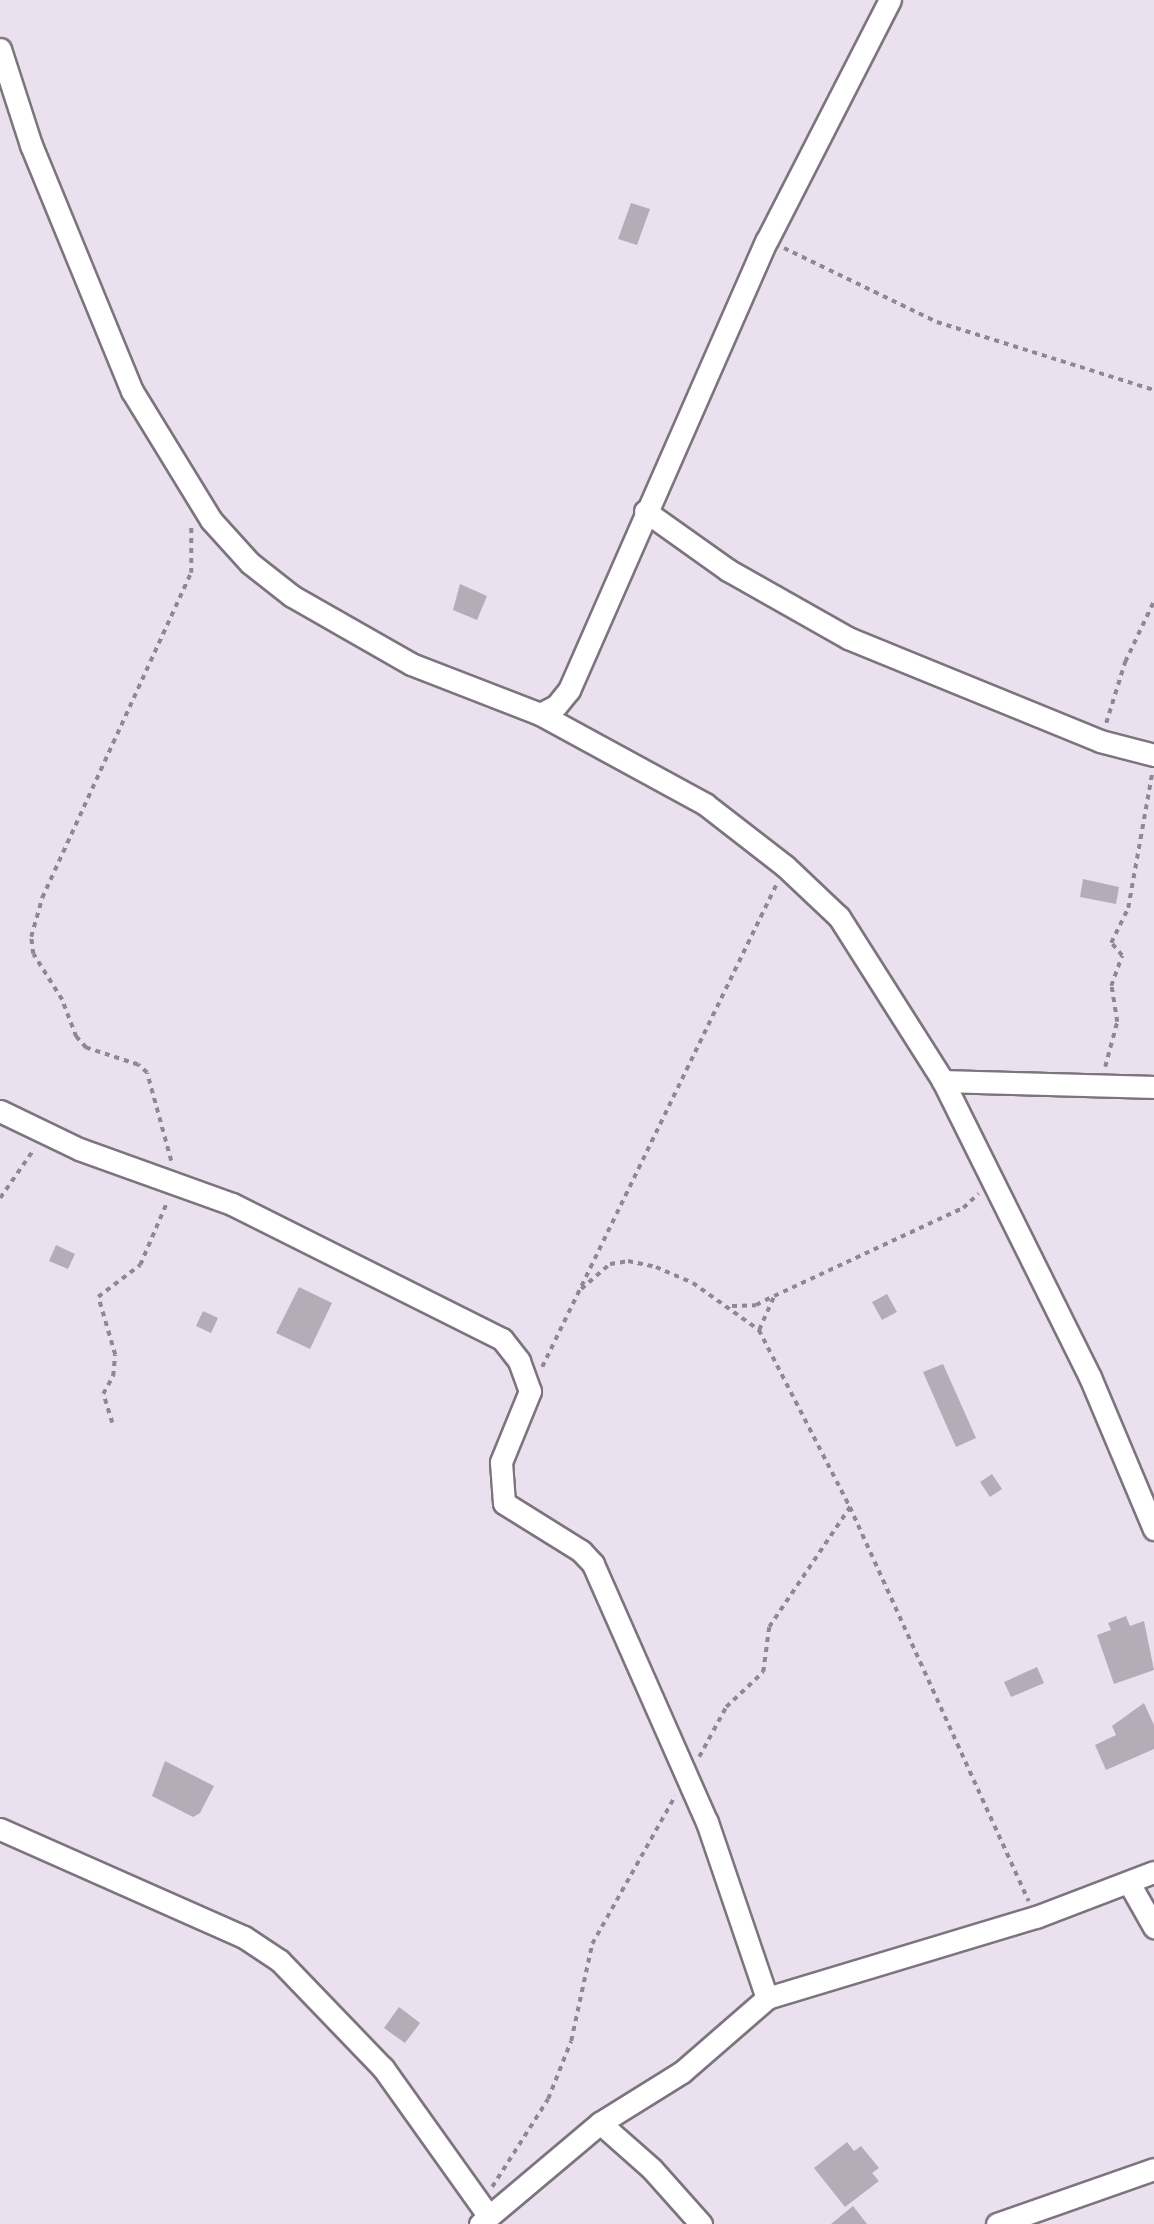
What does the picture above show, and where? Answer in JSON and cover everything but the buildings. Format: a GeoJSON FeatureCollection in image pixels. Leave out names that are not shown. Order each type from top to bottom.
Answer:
{"type":"FeatureCollection","features":[{"type":"Feature","properties":{"kind":"street"},"geometry":{"type":"LineString","coordinates":[[540,714],[556,706],[569,690],[645,511],[767,240],[890,0]]}},
{"type":"Feature","properties":{"kind":"street"},"geometry":{"type":"LineString","coordinates":[[0,49],[32,145],[132,391],[211,520],[250,563],[292,596],[411,664],[540,714],[705,804],[785,866],[839,918],[943,1080],[1090,1377],[1154,1529]]}},
{"type":"Feature","properties":{"kind":"street"},"geometry":{"type":"LineString","coordinates":[[645,511],[728,570],[848,638],[1153,761]]}},
{"type":"Feature","properties":{"kind":"street"},"geometry":{"type":"LineString","coordinates":[[943,1080],[1154,1087]]}},
{"type":"Feature","properties":{"kind":"street"},"geometry":{"type":"LineString","coordinates":[[0,1111],[139,1172],[179,1183],[475,1323],[502,1339],[519,1361],[530,1391],[501,1462],[504,1503],[593,1564],[686,1777],[748,1931],[767,1998]]}},
{"type":"Feature","properties":{"kind":"street"},"geometry":{"type":"LineString","coordinates":[[0,1829],[244,1937],[280,1961],[383,2068],[483,2216],[600,2123],[682,2072],[767,1998],[1036,1917],[1154,1872]]}},
{"type":"Feature","properties":{"kind":"street"},"geometry":{"type":"LineString","coordinates":[[1129,1883],[1154,1927]]}},
{"type":"Feature","properties":{"kind":"street"},"geometry":{"type":"LineString","coordinates":[[600,2123],[652,2169],[701,2224]]}},
{"type":"Feature","properties":{"kind":"street"},"geometry":{"type":"LineString","coordinates":[[997,2224],[1154,2169]]}},
{"type":"Feature","properties":{"kind":"path"},"geometry":{"type":"LineString","coordinates":[[767,240],[937,322],[1154,390]]}},
{"type":"Feature","properties":{"kind":"path"},"geometry":{"type":"LineString","coordinates":[[112,1423],[103,1394],[113,1376],[115,1355],[98,1297],[140,1265],[179,1183],[147,1073],[138,1065],[86,1048],[76,1037],[62,1000],[33,954],[31,937],[42,898],[191,573],[191,523]]}},
{"type":"Feature","properties":{"kind":"path"},"geometry":{"type":"LineString","coordinates":[[1100,741],[1125,662],[1154,601]]}},
{"type":"Feature","properties":{"kind":"path"},"geometry":{"type":"LineString","coordinates":[[1099,1086],[1117,1022],[1110,998],[1122,956],[1111,943],[1128,908],[1153,761]]}},
{"type":"Feature","properties":{"kind":"path"},"geometry":{"type":"LineString","coordinates":[[530,1391],[785,866]]}},
{"type":"Feature","properties":{"kind":"path"},"geometry":{"type":"LineString","coordinates":[[0,1198],[20,1163],[52,1135]]}},
{"type":"Feature","properties":{"kind":"path"},"geometry":{"type":"LineString","coordinates":[[730,1307],[756,1305],[963,1209],[976,1198],[988,1174]]}},
{"type":"Feature","properties":{"kind":"path"},"geometry":{"type":"LineString","coordinates":[[581,1289],[610,1264],[628,1261],[693,1283],[759,1330],[850,1507],[1036,1917]]}},
{"type":"Feature","properties":{"kind":"path"},"geometry":{"type":"LineString","coordinates":[[759,1330],[774,1296]]}},
{"type":"Feature","properties":{"kind":"path"},"geometry":{"type":"LineString","coordinates":[[483,2216],[548,2099],[571,2041],[592,1944],[726,1707],[763,1672],[769,1627],[850,1507]]}}]}
